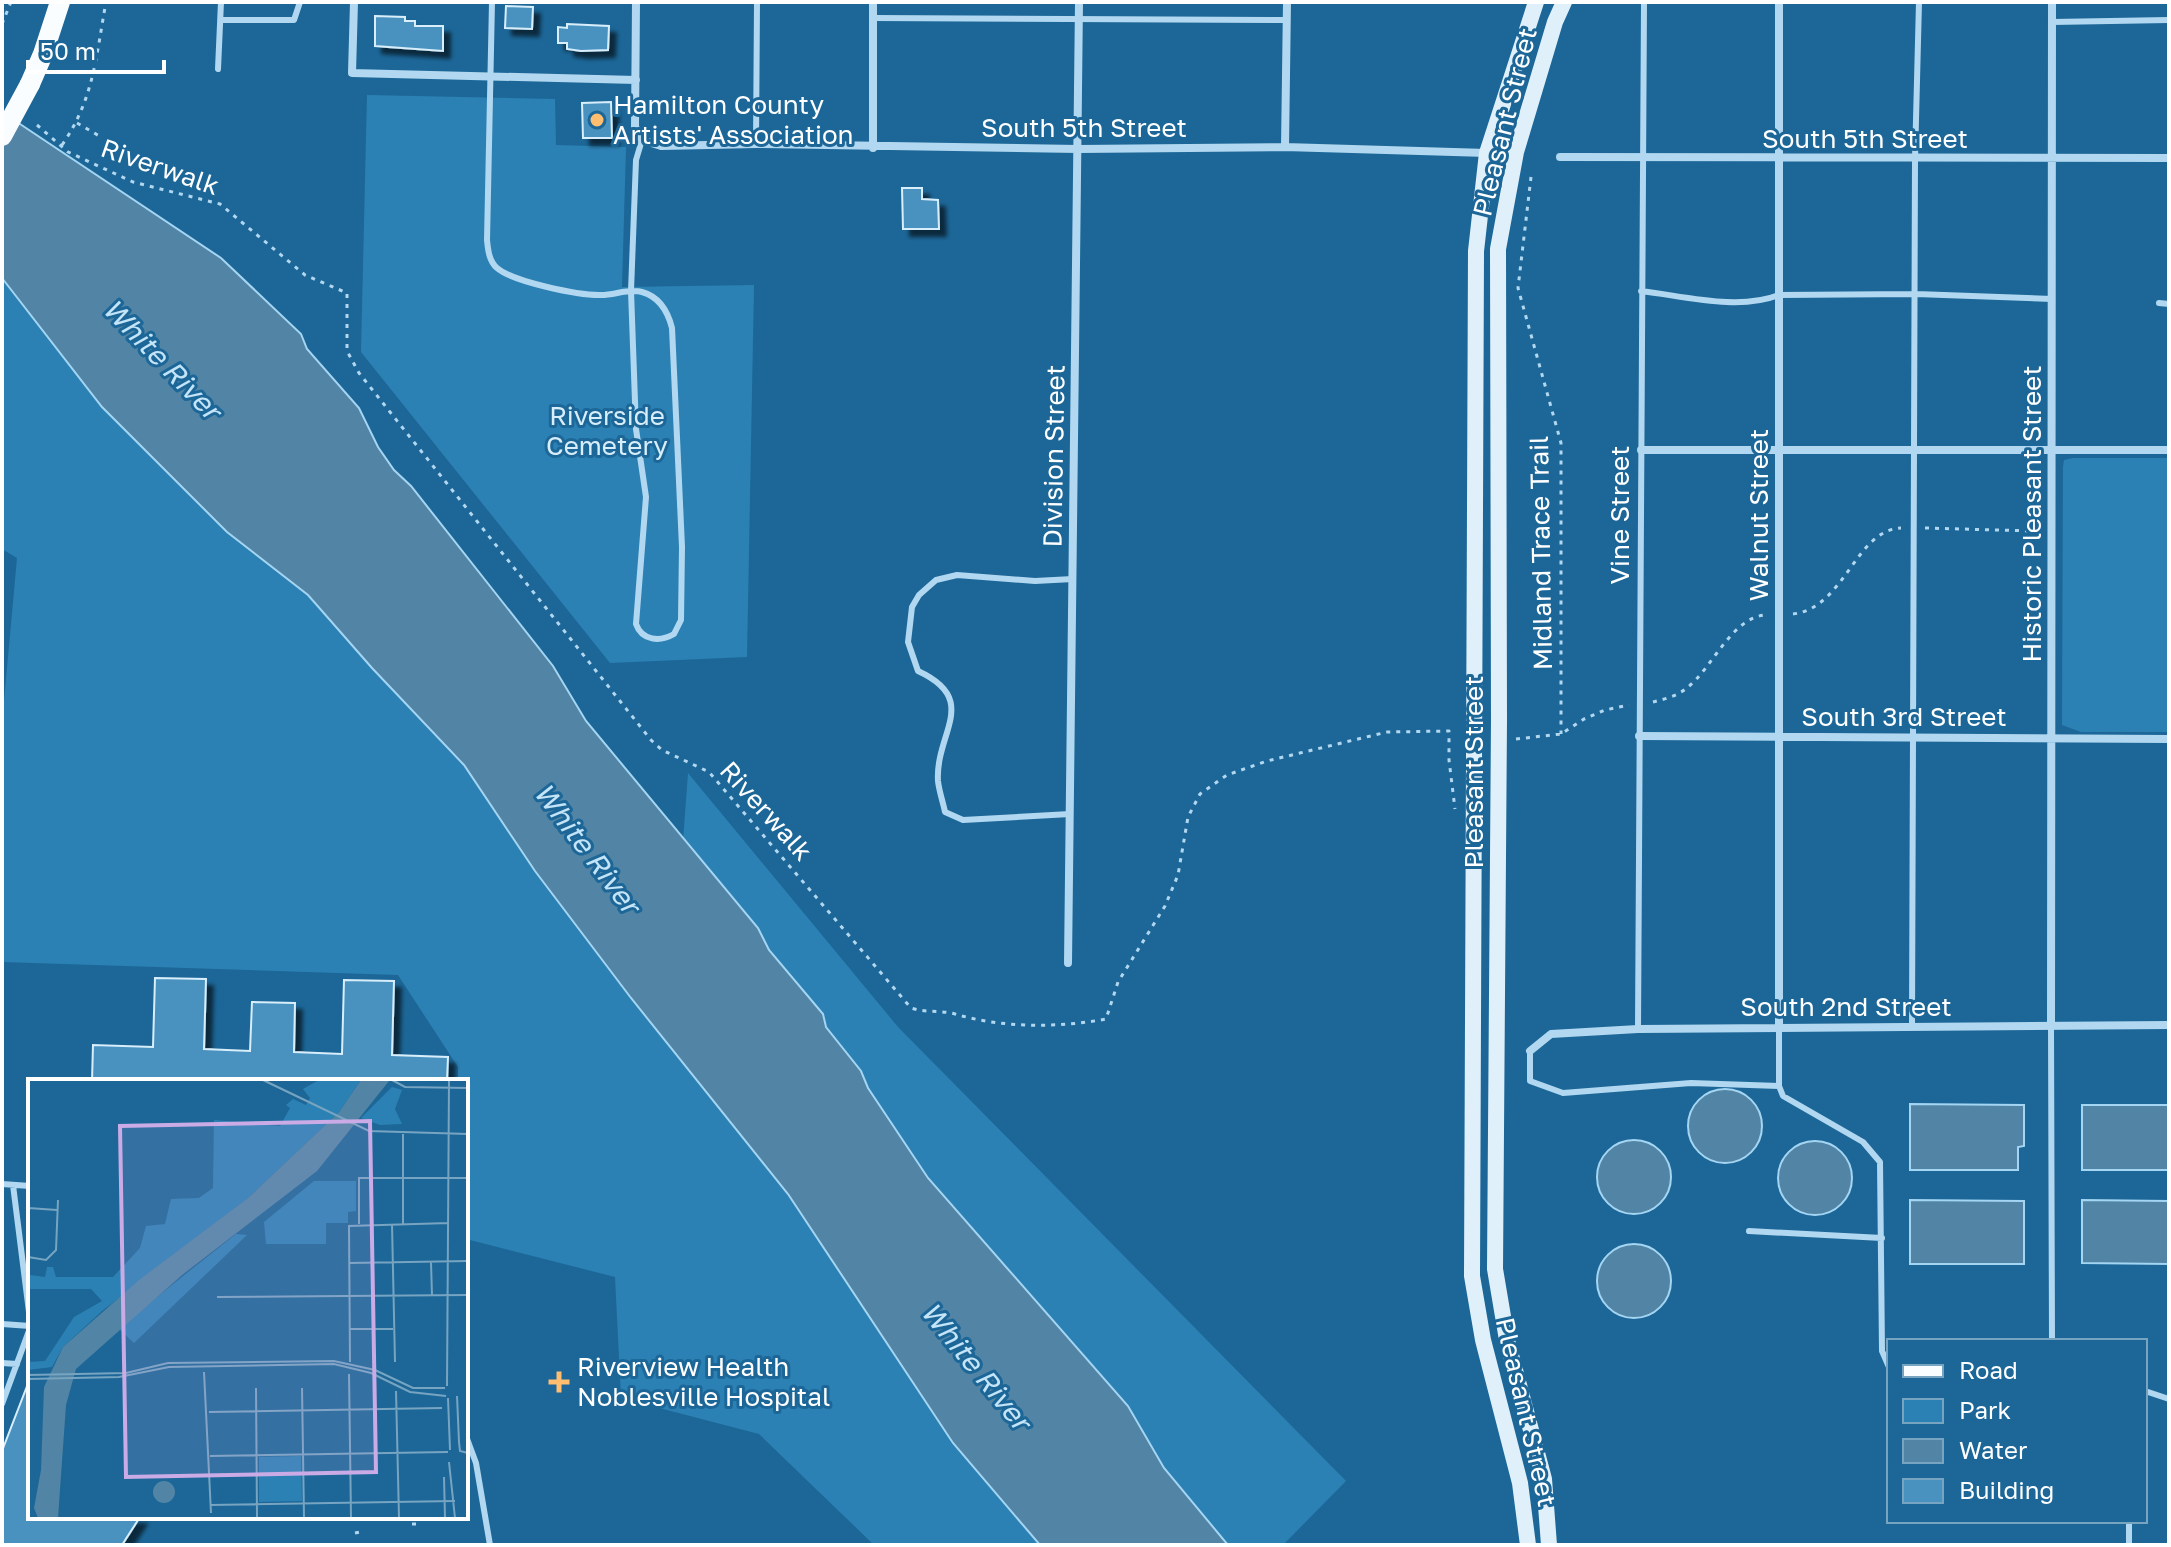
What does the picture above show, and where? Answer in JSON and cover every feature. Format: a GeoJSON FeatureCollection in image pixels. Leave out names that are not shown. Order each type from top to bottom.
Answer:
{"type":"FeatureCollection","features":[{"type":"Feature","properties":{"kind":"main road"},"geometry":{"type":"LineString","coordinates":[[2,136],[43,54],[60,2]]}},
{"type":"Feature","properties":{"kind":"street"},"geometry":{"type":"LineString","coordinates":[[354,2],[352,73],[636,80]]}},
{"type":"Feature","properties":{"kind":"street"},"geometry":{"type":"LineString","coordinates":[[636,2],[635,127],[642,140]]}},
{"type":"Feature","properties":{"kind":"street"},"geometry":{"type":"LineString","coordinates":[[873,2],[873,148]]}},
{"type":"Feature","properties":{"kind":"street","name":"Division Street"},"geometry":{"type":"LineString","coordinates":[[1068,963],[1079,2]]}},
{"type":"Feature","properties":{"kind":"street"},"geometry":{"type":"LineString","coordinates":[[1285,147],[1287,2]]}},
{"type":"Feature","properties":{"kind":"street","name":"Pleasant Street"},"geometry":{"type":"LineString","coordinates":[[1528,1545],[1520,1483],[1483,1340],[1472,1276],[1476,251],[1487,153],[1536,2]]}},
{"type":"Feature","properties":{"kind":"street","name":"Pleasant Street"},"geometry":{"type":"LineString","coordinates":[[1549,1545],[1544,1479],[1507,1340],[1495,1269],[1498,249],[1516,152],[1555,22],[1564,2]]}},
{"type":"Feature","properties":{"kind":"street","name":"Walnut Street"},"geometry":{"type":"LineString","coordinates":[[1779,2],[1779,1028]]}},
{"type":"Feature","properties":{"kind":"street","name":"Historic Pleasant Street"},"geometry":{"type":"LineString","coordinates":[[2051,1026],[2052,2]]}},
{"type":"Feature","properties":{"kind":"street","name":"South 5th Street"},"geometry":{"type":"LineString","coordinates":[[642,140],[661,146],[682,147],[756,144],[873,148],[1285,147],[1487,153]]}},
{"type":"Feature","properties":{"kind":"street","name":"South 5th Street"},"geometry":{"type":"LineString","coordinates":[[1560,157],[2169,158]]}},
{"type":"Feature","properties":{"kind":"street"},"geometry":{"type":"LineString","coordinates":[[1641,450],[2169,450]]}},
{"type":"Feature","properties":{"kind":"street","name":"South 3rd Street"},"geometry":{"type":"LineString","coordinates":[[1639,736],[2169,739]]}},
{"type":"Feature","properties":{"kind":"street","name":"South 2nd Street"},"geometry":{"type":"LineString","coordinates":[[1530,1051],[1551,1034],[1638,1029],[2169,1025]]}},
{"type":"Feature","properties":{"kind":"lane"},"geometry":{"type":"LineString","coordinates":[[218,69],[221,2]]}},
{"type":"Feature","properties":{"kind":"lane"},"geometry":{"type":"LineString","coordinates":[[221,20],[294,20],[300,2]]}},
{"type":"Feature","properties":{"kind":"lane"},"geometry":{"type":"LineString","coordinates":[[492,2],[489,257],[497,268],[539,285],[602,296],[631,291],[642,292],[657,298],[669,315],[674,340],[682,547],[681,620],[674,634],[660,640],[644,635],[636,624],[646,497],[636,429],[631,291],[636,160],[642,140]]}},
{"type":"Feature","properties":{"kind":"lane"},"geometry":{"type":"LineString","coordinates":[[756,144],[757,2]]}},
{"type":"Feature","properties":{"kind":"lane","name":"Vine Street"},"geometry":{"type":"LineString","coordinates":[[1638,1029],[1644,2]]}},
{"type":"Feature","properties":{"kind":"lane"},"geometry":{"type":"LineString","coordinates":[[1912,1027],[1915,159],[1919,2]]}},
{"type":"Feature","properties":{"kind":"lane"},"geometry":{"type":"LineString","coordinates":[[873,18],[1287,20]]}},
{"type":"Feature","properties":{"kind":"lane"},"geometry":{"type":"LineString","coordinates":[[2052,22],[2169,20]]}},
{"type":"Feature","properties":{"kind":"lane"},"geometry":{"type":"LineString","coordinates":[[1641,291],[1723,301],[1763,301],[1779,295],[1916,294],[2052,299]]}},
{"type":"Feature","properties":{"kind":"lane"},"geometry":{"type":"LineString","coordinates":[[2159,303],[2169,304]]}},
{"type":"Feature","properties":{"kind":"lane"},"geometry":{"type":"LineString","coordinates":[[1070,814],[963,820],[945,812],[938,780],[952,711],[949,693],[937,680],[918,671],[908,642],[912,607],[919,595],[936,580],[957,575],[1035,581],[1073,579]]}},
{"type":"Feature","properties":{"kind":"lane"},"geometry":{"type":"LineString","coordinates":[[2051,1026],[2052,1339]]}},
{"type":"Feature","properties":{"kind":"lane"},"geometry":{"type":"LineString","coordinates":[[1779,1028],[1779,1086],[1783,1096],[1863,1142],[1880,1162],[1882,1351],[1887,1362]]}},
{"type":"Feature","properties":{"kind":"lane"},"geometry":{"type":"LineString","coordinates":[[1530,1051],[1530,1081],[1563,1093],[1691,1083],[1779,1086]]}},
{"type":"Feature","properties":{"kind":"lane"},"geometry":{"type":"LineString","coordinates":[[2,1184],[28,1186]]}},
{"type":"Feature","properties":{"kind":"lane"},"geometry":{"type":"LineString","coordinates":[[13,1185],[28,1304]]}},
{"type":"Feature","properties":{"kind":"lane"},"geometry":{"type":"LineString","coordinates":[[1749,1231],[1882,1238]]}},
{"type":"Feature","properties":{"kind":"lane"},"geometry":{"type":"LineString","coordinates":[[2,1324],[28,1327]]}},
{"type":"Feature","properties":{"kind":"lane"},"geometry":{"type":"LineString","coordinates":[[2,1404],[28,1333]]}},
{"type":"Feature","properties":{"kind":"lane"},"geometry":{"type":"LineString","coordinates":[[2,1363],[17,1364]]}},
{"type":"Feature","properties":{"kind":"lane"},"geometry":{"type":"LineString","coordinates":[[2147,1392],[2169,1399]]}},
{"type":"Feature","properties":{"kind":"lane"},"geometry":{"type":"LineString","coordinates":[[468,1441],[476,1463],[490,1545]]}},
{"type":"Feature","properties":{"kind":"lane"},"geometry":{"type":"LineString","coordinates":[[2129,1523],[2129,1545]]}},
{"type":"Feature","properties":{"kind":"path"},"geometry":{"type":"LineString","coordinates":[[2,24],[11,2]]}},
{"type":"Feature","properties":{"kind":"path"},"geometry":{"type":"LineString","coordinates":[[61,146],[77,123],[90,92],[106,2]]}},
{"type":"Feature","properties":{"kind":"path"},"geometry":{"type":"LineString","coordinates":[[77,123],[101,137]]}},
{"type":"Feature","properties":{"kind":"path","name":"Riverwalk"},"geometry":{"type":"LineString","coordinates":[[37,125],[61,146],[133,182],[212,201],[237,216],[305,275],[347,293],[347,351],[359,373],[651,740],[662,750],[709,772],[911,1008],[990,1023],[1080,1024],[1106,1019],[1118,982],[1174,886],[1188,817],[1200,794],[1227,775],[1267,761],[1387,732],[1449,731]]}},
{"type":"Feature","properties":{"kind":"path","name":"Midland Trace Trail"},"geometry":{"type":"LineString","coordinates":[[1532,166],[1518,288],[1561,443],[1561,734]]}},
{"type":"Feature","properties":{"kind":"path"},"geometry":{"type":"LineString","coordinates":[[1514,739],[1561,734],[1605,710],[1668,699],[1688,688],[1745,620],[1756,615],[1798,614],[1821,605],[1887,529],[2033,531]]}},
{"type":"Feature","properties":{"kind":"green space","name":"Riverside Cemetery"},"geometry":{"type":"Polygon","coordinates":[[[367,95],[555,99],[556,145],[626,147],[622,287],[754,285],[747,657],[610,663],[361,352],[367,95]]]}},
{"type":"Feature","properties":{"kind":"green space"},"geometry":{"type":"Polygon","coordinates":[[[2,278],[102,407],[227,532],[308,595],[464,765],[535,871],[788,1194],[953,1443],[1040,1545],[874,1545],[759,1434],[621,1398],[615,1277],[468,1240],[468,1079],[458,1079],[458,1067],[398,975],[2,962],[2,723],[17,558],[2,549],[2,278]]]}},
{"type":"Feature","properties":{"kind":"green space"},"geometry":{"type":"Polygon","coordinates":[[[2169,458],[2169,732],[2081,732],[2062,725],[2063,467],[2064,460],[2169,458]]]}},
{"type":"Feature","properties":{"kind":"green space"},"geometry":{"type":"Polygon","coordinates":[[[688,773],[898,1027],[1346,1481],[1283,1545],[1228,1545],[1164,1468],[1127,1406],[928,1178],[868,1088],[861,1071],[826,1027],[823,1014],[769,950],[758,928],[683,841],[688,773]]]}},
{"type":"Feature","properties":{"kind":"water","name":"White River"},"geometry":{"type":"Polygon","coordinates":[[[2,112],[221,258],[301,334],[307,349],[359,408],[378,447],[394,470],[411,486],[553,666],[586,721],[758,928],[769,950],[823,1014],[826,1027],[861,1071],[868,1088],[928,1178],[1128,1406],[1164,1468],[1228,1545],[1040,1545],[953,1443],[788,1194],[631,998],[535,871],[464,765],[308,595],[227,532],[102,407],[2,278],[2,112]]]}},
{"type":"Feature","properties":{"kind":"water"},"geometry":{"type":"Polygon","coordinates":[[[1718,1089],[1732,1089],[1746,1095],[1756,1105],[1762,1126],[1756,1147],[1746,1157],[1732,1163],[1718,1163],[1704,1157],[1694,1147],[1688,1133],[1688,1119],[1694,1105],[1704,1095],[1718,1089]]]}},
{"type":"Feature","properties":{"kind":"water"},"geometry":{"type":"Polygon","coordinates":[[[1910,1104],[2024,1105],[2024,1146],[2018,1147],[2018,1170],[1910,1170],[1910,1104]]]}},
{"type":"Feature","properties":{"kind":"water"},"geometry":{"type":"Polygon","coordinates":[[[2082,1105],[2169,1105],[2169,1170],[2082,1170],[2082,1105]]]}},
{"type":"Feature","properties":{"kind":"water"},"geometry":{"type":"Polygon","coordinates":[[[1634,1140],[1655,1146],[1665,1156],[1671,1177],[1665,1198],[1655,1208],[1634,1214],[1613,1208],[1603,1198],[1597,1177],[1603,1156],[1613,1146],[1634,1140]]]}},
{"type":"Feature","properties":{"kind":"water"},"geometry":{"type":"Polygon","coordinates":[[[1808,1141],[1822,1141],[1836,1147],[1846,1157],[1852,1178],[1846,1199],[1836,1209],[1822,1215],[1808,1215],[1794,1209],[1784,1199],[1778,1185],[1778,1171],[1784,1157],[1794,1147],[1808,1141]]]}},
{"type":"Feature","properties":{"kind":"water"},"geometry":{"type":"Polygon","coordinates":[[[1910,1200],[2024,1201],[2024,1264],[1910,1264],[1910,1200]]]}},
{"type":"Feature","properties":{"kind":"water"},"geometry":{"type":"Polygon","coordinates":[[[2082,1200],[2169,1201],[2169,1264],[2082,1263],[2082,1200]]]}},
{"type":"Feature","properties":{"kind":"water"},"geometry":{"type":"Polygon","coordinates":[[[1627,1244],[1641,1244],[1655,1250],[1665,1260],[1671,1281],[1665,1302],[1655,1312],[1641,1318],[1627,1318],[1613,1312],[1603,1302],[1597,1288],[1597,1274],[1603,1260],[1613,1250],[1627,1244]]]}},
{"type":"Feature","properties":{"kind":"building"},"geometry":{"type":"Polygon","coordinates":[[[506,6],[533,7],[532,29],[505,28],[506,6]]]}},
{"type":"Feature","properties":{"kind":"building"},"geometry":{"type":"Polygon","coordinates":[[[375,16],[405,17],[405,21],[415,21],[415,26],[443,26],[443,51],[375,46],[375,16]]]}},
{"type":"Feature","properties":{"kind":"building"},"geometry":{"type":"Polygon","coordinates":[[[567,24],[609,26],[608,50],[567,49],[567,43],[558,43],[558,27],[567,28],[567,24]]]}},
{"type":"Feature","properties":{"kind":"building","name":"Hamilton County Artists' Association"},"geometry":{"type":"Polygon","coordinates":[[[611,102],[612,138],[583,138],[582,103],[611,102]]]}},
{"type":"Feature","properties":{"kind":"building"},"geometry":{"type":"Polygon","coordinates":[[[902,188],[922,188],[922,199],[938,200],[939,229],[903,229],[902,188]]]}},
{"type":"Feature","properties":{"kind":"building"},"geometry":{"type":"Polygon","coordinates":[[[155,978],[206,979],[204,1049],[250,1051],[252,1002],[295,1003],[294,1052],[342,1054],[344,980],[394,981],[392,1055],[448,1057],[447,1079],[92,1079],[93,1045],[153,1047],[155,978]]]}},
{"type":"Feature","properties":{"kind":"building"},"geometry":{"type":"Polygon","coordinates":[[[28,1384],[28,1519],[139,1519],[122,1545],[2,1545],[2,1451],[28,1384]]]}},
{"type":"Feature","properties":{"kind":"place","name":"Hamilton County Artists' Association"},"geometry":{"type":"Point","coordinates":[597,120]}},
{"type":"Feature","properties":{"kind":"place","name":"Riverview Health Noblesville Hospital"},"geometry":{"type":"Point","coordinates":[559,1382]}}]}
